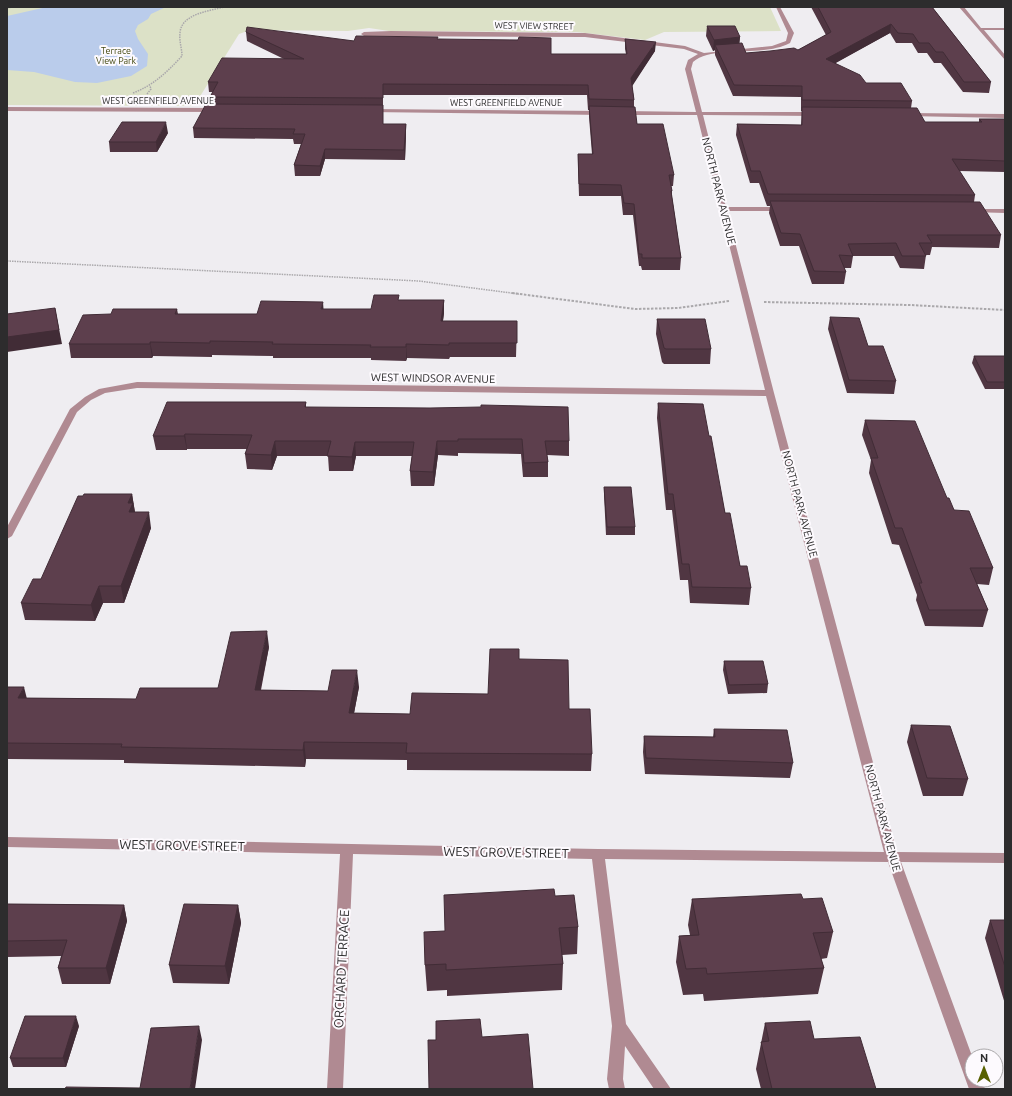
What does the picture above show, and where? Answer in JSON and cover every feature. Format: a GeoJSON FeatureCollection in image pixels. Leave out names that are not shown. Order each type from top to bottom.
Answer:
{"type":"FeatureCollection","features":[{"type":"Feature","properties":{"kind":"street"},"geometry":{"type":"LineString","coordinates":[[703,54],[763,49],[778,46],[787,42],[791,37],[791,33],[778,7]]}},
{"type":"Feature","properties":{"kind":"street"},"geometry":{"type":"LineString","coordinates":[[961,7],[1005,58]]}},
{"type":"Feature","properties":{"kind":"street"},"geometry":{"type":"LineString","coordinates":[[980,29],[1005,29]]}},
{"type":"Feature","properties":{"kind":"street","name":"WEST VIEW STREET"},"geometry":{"type":"LineString","coordinates":[[364,34],[585,35],[685,48],[703,54]]}},
{"type":"Feature","properties":{"kind":"street","name":"NORTH PARK AVENUE"},"geometry":{"type":"LineString","coordinates":[[703,54],[695,57],[688,65],[699,114],[770,393],[892,856],[964,1054]]}},
{"type":"Feature","properties":{"kind":"street","name":"WEST GREENFIELD AVENUE"},"geometry":{"type":"LineString","coordinates":[[7,109],[226,111]]}},
{"type":"Feature","properties":{"kind":"street","name":"WEST GREENFIELD AVENUE"},"geometry":{"type":"LineString","coordinates":[[367,111],[612,113]]}},
{"type":"Feature","properties":{"kind":"street"},"geometry":{"type":"LineString","coordinates":[[620,113],[825,114]]}},
{"type":"Feature","properties":{"kind":"street"},"geometry":{"type":"LineString","coordinates":[[903,115],[1005,116]]}},
{"type":"Feature","properties":{"kind":"street"},"geometry":{"type":"LineString","coordinates":[[724,209],[787,209]]}},
{"type":"Feature","properties":{"kind":"street"},"geometry":{"type":"LineString","coordinates":[[966,210],[1005,211]]}},
{"type":"Feature","properties":{"kind":"street","name":"WEST WINDSOR AVENUE"},"geometry":{"type":"LineString","coordinates":[[7,536],[73,411],[83,400],[96,392],[115,387],[137,385],[770,393]]}},
{"type":"Feature","properties":{"kind":"street","name":"WEST GROVE STREET"},"geometry":{"type":"LineString","coordinates":[[7,842],[598,854],[1005,858]]}},
{"type":"Feature","properties":{"kind":"street","name":"ORCHARD TERRACE"},"geometry":{"type":"LineString","coordinates":[[335,1089],[347,848]]}},
{"type":"Feature","properties":{"kind":"street"},"geometry":{"type":"LineString","coordinates":[[598,854],[619,1026],[615,1078],[616,1089]]}},
{"type":"Feature","properties":{"kind":"street"},"geometry":{"type":"LineString","coordinates":[[619,1026],[663,1089]]}},
{"type":"Feature","properties":{"kind":"path"},"geometry":{"type":"LineString","coordinates":[[7,8],[13,7]]}},
{"type":"Feature","properties":{"kind":"path"},"geometry":{"type":"LineString","coordinates":[[129,94],[150,86],[163,77],[182,56],[180,31],[186,21],[196,15],[224,7]]}},
{"type":"Feature","properties":{"kind":"path"},"geometry":{"type":"LineString","coordinates":[[7,261],[419,281],[635,309],[678,308],[731,301]]}},
{"type":"Feature","properties":{"kind":"path"},"geometry":{"type":"LineString","coordinates":[[762,302],[910,305],[1005,310]]}},
{"type":"Feature","properties":{"kind":"green space","name":"Terrace View Park"},"geometry":{"type":"Polygon","coordinates":[[[7,7],[770,7],[781,31],[664,32],[645,40],[577,32],[389,31],[369,28],[348,31],[250,30],[239,34],[194,106],[7,105],[7,7]]]}},
{"type":"Feature","properties":{"kind":"water"},"geometry":{"type":"Polygon","coordinates":[[[47,7],[166,7],[151,14],[148,19],[138,25],[135,31],[138,39],[148,54],[147,66],[131,76],[97,83],[75,82],[34,72],[7,70],[7,16],[47,7]]]}},
{"type":"Feature","properties":{"kind":"building"},"geometry":{"type":"Polygon","coordinates":[[[818,7],[932,7],[991,82],[964,82],[943,52],[936,52],[929,43],[919,43],[913,34],[898,33],[891,24],[826,59],[860,75],[866,83],[901,83],[912,101],[802,100],[802,86],[734,85],[715,45],[742,43],[746,53],[794,48],[798,50],[831,32],[818,7]]]}},
{"type":"Feature","properties":{"kind":"building"},"geometry":{"type":"Polygon","coordinates":[[[707,26],[735,26],[740,37],[714,40],[707,26]]]}},
{"type":"Feature","properties":{"kind":"building"},"geometry":{"type":"Polygon","coordinates":[[[247,27],[354,41],[356,36],[518,40],[519,37],[551,38],[551,54],[627,54],[625,39],[656,42],[631,78],[634,100],[589,99],[588,85],[383,84],[383,98],[210,97],[218,82],[208,82],[222,58],[304,59],[246,32],[247,27]]]}},
{"type":"Feature","properties":{"kind":"building"},"geometry":{"type":"Polygon","coordinates":[[[206,104],[383,105],[383,124],[406,124],[404,150],[325,149],[320,166],[294,165],[305,134],[293,134],[295,129],[193,128],[206,104]]]}},
{"type":"Feature","properties":{"kind":"building"},"geometry":{"type":"Polygon","coordinates":[[[589,106],[635,107],[637,124],[663,124],[674,175],[669,175],[681,258],[642,258],[642,254],[639,254],[634,204],[624,203],[621,185],[579,184],[578,154],[593,154],[589,106]]]}},
{"type":"Feature","properties":{"kind":"building"},"geometry":{"type":"Polygon","coordinates":[[[802,107],[917,108],[925,122],[982,122],[979,119],[1005,119],[1005,161],[952,159],[975,195],[768,194],[760,171],[751,171],[737,124],[802,125],[802,107]]]}},
{"type":"Feature","properties":{"kind":"building"},"geometry":{"type":"Polygon","coordinates":[[[122,122],[166,122],[156,142],[109,142],[122,122]]]}},
{"type":"Feature","properties":{"kind":"building"},"geometry":{"type":"Polygon","coordinates":[[[770,201],[980,202],[1001,235],[927,235],[932,243],[919,243],[926,256],[902,256],[896,243],[848,244],[853,256],[839,255],[846,272],[814,271],[800,234],[781,233],[770,201]]]}},
{"type":"Feature","properties":{"kind":"building"},"geometry":{"type":"Polygon","coordinates":[[[374,295],[399,295],[398,300],[444,300],[441,321],[517,321],[517,343],[449,343],[449,345],[406,344],[406,347],[210,341],[210,343],[150,342],[150,344],[69,344],[83,315],[111,314],[113,309],[177,309],[175,314],[257,314],[261,301],[323,302],[321,309],[371,309],[374,295]]]}},
{"type":"Feature","properties":{"kind":"building"},"geometry":{"type":"Polygon","coordinates":[[[55,308],[59,330],[7,337],[7,314],[55,308]]]}},
{"type":"Feature","properties":{"kind":"building"},"geometry":{"type":"Polygon","coordinates":[[[830,317],[859,318],[868,346],[883,346],[896,381],[849,380],[830,317]]]}},
{"type":"Feature","properties":{"kind":"building"},"geometry":{"type":"Polygon","coordinates":[[[657,319],[705,319],[711,349],[664,348],[657,319]]]}},
{"type":"Feature","properties":{"kind":"building"},"geometry":{"type":"Polygon","coordinates":[[[974,356],[1005,356],[1005,382],[987,382],[974,356]]]}},
{"type":"Feature","properties":{"kind":"building"},"geometry":{"type":"Polygon","coordinates":[[[167,402],[306,402],[305,407],[430,408],[481,407],[481,405],[568,407],[569,441],[545,441],[548,462],[524,463],[522,439],[458,439],[458,441],[437,441],[433,472],[410,471],[414,442],[355,442],[352,457],[327,456],[331,441],[275,441],[271,455],[245,454],[252,435],[185,434],[184,436],[153,436],[167,402]]]}},
{"type":"Feature","properties":{"kind":"building"},"geometry":{"type":"Polygon","coordinates":[[[658,403],[703,404],[709,436],[711,436],[725,513],[730,513],[740,566],[747,566],[751,588],[692,587],[689,564],[682,564],[673,494],[668,494],[658,403]]]}},
{"type":"Feature","properties":{"kind":"building"},"geometry":{"type":"Polygon","coordinates":[[[865,420],[915,421],[947,498],[949,498],[954,510],[969,511],[993,568],[970,568],[988,610],[929,610],[919,583],[922,583],[902,528],[895,528],[871,458],[878,458],[865,420]]]}},
{"type":"Feature","properties":{"kind":"building"},"geometry":{"type":"Polygon","coordinates":[[[604,487],[631,487],[635,527],[607,527],[604,487]]]}},
{"type":"Feature","properties":{"kind":"building"},"geometry":{"type":"Polygon","coordinates":[[[84,494],[132,494],[128,503],[133,503],[129,512],[149,512],[121,586],[99,586],[91,605],[21,603],[33,579],[41,579],[78,496],[83,496],[84,494]]]}},
{"type":"Feature","properties":{"kind":"building"},"geometry":{"type":"Polygon","coordinates":[[[267,631],[255,690],[328,691],[332,670],[357,670],[349,713],[410,714],[412,693],[488,694],[490,649],[519,649],[519,659],[568,660],[569,709],[590,709],[592,754],[406,753],[407,743],[304,742],[303,750],[121,747],[122,744],[7,743],[7,687],[24,687],[18,698],[136,699],[140,688],[218,688],[231,632],[267,631]]]}},
{"type":"Feature","properties":{"kind":"building"},"geometry":{"type":"Polygon","coordinates":[[[724,661],[763,661],[768,684],[729,685],[724,661]]]}},
{"type":"Feature","properties":{"kind":"building"},"geometry":{"type":"Polygon","coordinates":[[[911,725],[950,726],[968,779],[927,778],[911,725]]]}},
{"type":"Feature","properties":{"kind":"building"},"geometry":{"type":"Polygon","coordinates":[[[714,729],[787,730],[793,763],[646,758],[644,736],[715,737],[714,729]]]}},
{"type":"Feature","properties":{"kind":"building"},"geometry":{"type":"Polygon","coordinates":[[[554,889],[555,896],[574,895],[578,927],[559,928],[563,964],[446,970],[446,964],[425,965],[424,932],[445,931],[444,895],[554,889]]]}},
{"type":"Feature","properties":{"kind":"building"},"geometry":{"type":"Polygon","coordinates":[[[801,894],[803,899],[822,898],[833,932],[813,933],[824,968],[707,974],[706,968],[686,969],[679,936],[699,935],[692,899],[801,894]]]}},
{"type":"Feature","properties":{"kind":"building"},"geometry":{"type":"Polygon","coordinates":[[[7,904],[124,905],[106,968],[58,968],[67,940],[7,941],[7,904]]]}},
{"type":"Feature","properties":{"kind":"building"},"geometry":{"type":"Polygon","coordinates":[[[184,904],[238,905],[225,966],[169,965],[184,904]]]}},
{"type":"Feature","properties":{"kind":"building"},"geometry":{"type":"Polygon","coordinates":[[[990,920],[1005,920],[1005,967],[990,920]]]}},
{"type":"Feature","properties":{"kind":"building"},"geometry":{"type":"Polygon","coordinates":[[[25,1016],[76,1016],[63,1058],[10,1058],[25,1016]]]}},
{"type":"Feature","properties":{"kind":"building"},"geometry":{"type":"Polygon","coordinates":[[[480,1019],[482,1037],[528,1034],[533,1089],[429,1089],[428,1040],[436,1040],[436,1021],[480,1019]]]}},
{"type":"Feature","properties":{"kind":"building"},"geometry":{"type":"Polygon","coordinates":[[[810,1021],[814,1039],[860,1037],[876,1089],[772,1089],[761,1042],[769,1041],[765,1023],[810,1021]]]}},
{"type":"Feature","properties":{"kind":"building"},"geometry":{"type":"Polygon","coordinates":[[[199,1026],[190,1089],[65,1089],[66,1087],[140,1088],[151,1028],[199,1026]]]}}]}
